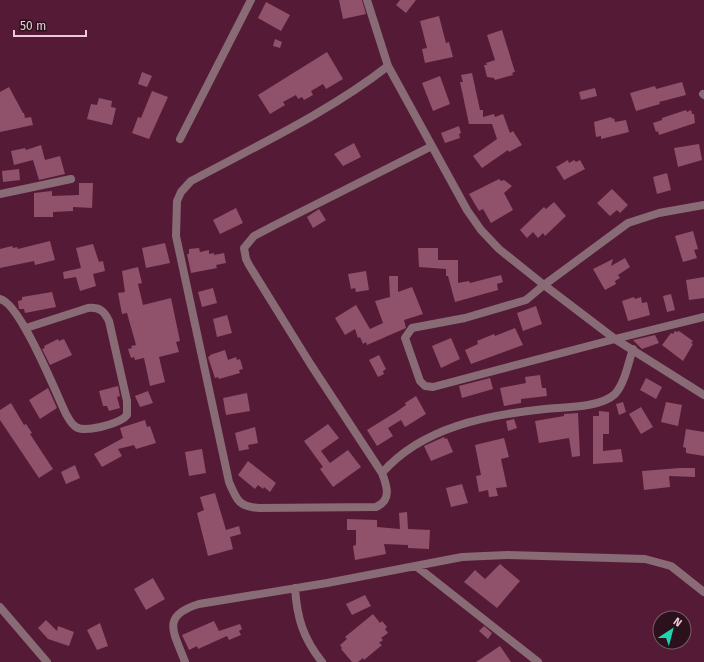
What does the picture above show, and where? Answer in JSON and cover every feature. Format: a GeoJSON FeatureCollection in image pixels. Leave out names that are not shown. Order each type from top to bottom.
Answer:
{"type":"FeatureCollection","features":[{"type":"Feature","properties":{"kind":"street"},"geometry":{"type":"LineString","coordinates":[[180,139],[251,0]]}},
{"type":"Feature","properties":{"kind":"street"},"geometry":{"type":"LineString","coordinates":[[367,0],[388,66],[467,210],[481,230],[499,249],[615,339],[704,395]]}},
{"type":"Feature","properties":{"kind":"street"},"geometry":{"type":"LineString","coordinates":[[388,66],[367,82],[306,119],[192,181],[181,192],[176,214],[176,236],[193,320],[230,482],[236,498],[240,503],[248,507],[260,508],[376,507],[382,504],[387,496],[387,487],[382,473],[249,265],[244,248],[254,236],[275,224],[432,146]]}},
{"type":"Feature","properties":{"kind":"street"},"geometry":{"type":"LineString","coordinates":[[0,194],[71,179]]}},
{"type":"Feature","properties":{"kind":"street"},"geometry":{"type":"LineString","coordinates":[[704,205],[659,212],[628,223],[526,300],[465,318],[424,326],[409,331],[405,338],[422,384],[433,387],[704,317]]}},
{"type":"Feature","properties":{"kind":"street"},"geometry":{"type":"LineString","coordinates":[[0,299],[4,300],[12,307],[26,328],[66,414],[75,426],[83,429],[98,428],[124,418],[126,415],[127,401],[109,321],[104,312],[98,308],[88,308],[26,328]]}},
{"type":"Feature","properties":{"kind":"street"},"geometry":{"type":"LineString","coordinates":[[382,473],[389,465],[428,437],[454,426],[529,411],[600,403],[614,395],[620,387],[633,349]]}},
{"type":"Feature","properties":{"kind":"street"},"geometry":{"type":"LineString","coordinates":[[185,662],[173,628],[174,620],[186,608],[199,604],[462,558],[507,556],[645,559],[671,566],[704,592]]}},
{"type":"Feature","properties":{"kind":"street"},"geometry":{"type":"LineString","coordinates":[[416,566],[538,662]]}},
{"type":"Feature","properties":{"kind":"street"},"geometry":{"type":"LineString","coordinates":[[295,588],[297,612],[305,636],[322,662]]}},
{"type":"Feature","properties":{"kind":"street"},"geometry":{"type":"LineString","coordinates":[[0,607],[47,662]]}},
{"type":"Feature","properties":{"kind":"building"},"geometry":{"type":"Polygon","coordinates":[[[339,0],[362,0],[366,14],[343,19],[339,0]]]}},
{"type":"Feature","properties":{"kind":"building"},"geometry":{"type":"Polygon","coordinates":[[[400,0],[416,0],[406,13],[396,5],[400,0]]]}},
{"type":"Feature","properties":{"kind":"building"},"geometry":{"type":"Polygon","coordinates":[[[266,2],[290,15],[281,31],[258,18],[266,2]]]}},
{"type":"Feature","properties":{"kind":"building"},"geometry":{"type":"Polygon","coordinates":[[[439,16],[446,43],[449,42],[453,57],[425,63],[422,49],[427,48],[420,21],[439,16]]]}},
{"type":"Feature","properties":{"kind":"building"},"geometry":{"type":"Polygon","coordinates":[[[502,30],[515,72],[512,73],[513,75],[495,80],[494,78],[487,77],[484,65],[487,65],[486,63],[495,60],[487,35],[502,30]]]}},
{"type":"Feature","properties":{"kind":"building"},"geometry":{"type":"Polygon","coordinates":[[[275,39],[282,42],[280,48],[273,46],[275,39]]]}},
{"type":"Feature","properties":{"kind":"building"},"geometry":{"type":"Polygon","coordinates":[[[327,52],[343,79],[326,89],[323,84],[311,91],[313,95],[304,100],[302,97],[298,99],[296,95],[283,102],[285,105],[270,114],[258,95],[327,52]]]}},
{"type":"Feature","properties":{"kind":"building"},"geometry":{"type":"Polygon","coordinates":[[[142,72],[152,76],[147,87],[138,84],[142,72]]]}},
{"type":"Feature","properties":{"kind":"building"},"geometry":{"type":"Polygon","coordinates":[[[472,73],[480,110],[483,110],[483,117],[494,114],[495,117],[503,114],[510,133],[513,131],[522,145],[509,152],[508,150],[482,168],[473,156],[497,139],[492,124],[469,124],[460,82],[463,82],[461,75],[472,73]]]}},
{"type":"Feature","properties":{"kind":"building"},"geometry":{"type":"Polygon","coordinates":[[[440,76],[450,104],[433,111],[422,83],[440,76]]]}},
{"type":"Feature","properties":{"kind":"building"},"geometry":{"type":"Polygon","coordinates":[[[682,82],[686,95],[659,102],[660,104],[636,111],[630,93],[655,86],[656,89],[682,82]]]}},
{"type":"Feature","properties":{"kind":"building"},"geometry":{"type":"Polygon","coordinates":[[[9,87],[24,113],[25,118],[31,117],[33,125],[0,132],[0,92],[9,87]]]}},
{"type":"Feature","properties":{"kind":"building"},"geometry":{"type":"Polygon","coordinates":[[[595,88],[597,96],[581,100],[579,92],[595,88]]]}},
{"type":"Feature","properties":{"kind":"building"},"geometry":{"type":"Polygon","coordinates":[[[152,91],[168,97],[149,139],[132,133],[138,117],[141,118],[152,91]]]}},
{"type":"Feature","properties":{"kind":"building"},"geometry":{"type":"Polygon","coordinates":[[[99,98],[112,101],[111,107],[116,108],[112,125],[87,119],[91,104],[97,105],[99,98]]]}},
{"type":"Feature","properties":{"kind":"building"},"geometry":{"type":"Polygon","coordinates":[[[686,110],[687,112],[691,110],[692,114],[694,114],[695,123],[659,135],[658,131],[656,132],[653,123],[662,120],[662,118],[686,110]]]}},
{"type":"Feature","properties":{"kind":"building"},"geometry":{"type":"Polygon","coordinates":[[[611,117],[612,119],[614,118],[615,122],[626,120],[629,132],[601,139],[601,136],[596,137],[594,122],[611,117]]]}},
{"type":"Feature","properties":{"kind":"building"},"geometry":{"type":"Polygon","coordinates":[[[459,126],[461,133],[459,134],[460,138],[445,143],[441,133],[459,126]]]}},
{"type":"Feature","properties":{"kind":"building"},"geometry":{"type":"Polygon","coordinates":[[[354,143],[361,157],[343,166],[334,154],[354,143]]]}},
{"type":"Feature","properties":{"kind":"building"},"geometry":{"type":"Polygon","coordinates":[[[699,144],[702,160],[678,167],[674,148],[699,144]]]}},
{"type":"Feature","properties":{"kind":"building"},"geometry":{"type":"Polygon","coordinates":[[[41,145],[45,160],[60,156],[65,174],[39,180],[33,160],[14,165],[11,151],[25,148],[26,150],[41,145]]]}},
{"type":"Feature","properties":{"kind":"building"},"geometry":{"type":"Polygon","coordinates":[[[568,160],[569,163],[574,160],[576,162],[580,160],[585,169],[564,180],[556,167],[568,160]]]}},
{"type":"Feature","properties":{"kind":"building"},"geometry":{"type":"Polygon","coordinates":[[[19,169],[20,180],[3,182],[2,171],[19,169]]]}},
{"type":"Feature","properties":{"kind":"building"},"geometry":{"type":"Polygon","coordinates":[[[667,173],[671,190],[657,194],[653,177],[667,173]]]}},
{"type":"Feature","properties":{"kind":"building"},"geometry":{"type":"Polygon","coordinates":[[[499,179],[501,181],[504,180],[512,186],[504,193],[513,210],[491,223],[483,209],[479,211],[469,194],[499,179]]]}},
{"type":"Feature","properties":{"kind":"building"},"geometry":{"type":"Polygon","coordinates":[[[79,183],[93,183],[92,208],[73,207],[73,211],[53,212],[53,217],[34,217],[34,193],[52,191],[52,196],[79,195],[79,183]]]}},
{"type":"Feature","properties":{"kind":"building"},"geometry":{"type":"Polygon","coordinates":[[[612,189],[628,205],[620,213],[617,210],[610,216],[597,203],[612,189]]]}},
{"type":"Feature","properties":{"kind":"building"},"geometry":{"type":"Polygon","coordinates":[[[554,202],[566,216],[545,236],[543,233],[538,238],[533,232],[527,238],[520,230],[544,207],[546,209],[554,202]]]}},
{"type":"Feature","properties":{"kind":"building"},"geometry":{"type":"Polygon","coordinates":[[[236,208],[243,223],[220,234],[213,220],[236,208]]]}},
{"type":"Feature","properties":{"kind":"building"},"geometry":{"type":"Polygon","coordinates":[[[319,209],[326,220],[313,228],[307,217],[319,209]]]}},
{"type":"Feature","properties":{"kind":"building"},"geometry":{"type":"Polygon","coordinates":[[[693,231],[698,249],[694,250],[697,258],[683,262],[675,236],[693,231]]]}},
{"type":"Feature","properties":{"kind":"building"},"geometry":{"type":"Polygon","coordinates":[[[50,241],[55,260],[35,265],[34,261],[0,268],[0,249],[12,246],[13,248],[17,247],[18,249],[50,241]]]}},
{"type":"Feature","properties":{"kind":"building"},"geometry":{"type":"Polygon","coordinates":[[[165,243],[170,263],[146,268],[142,248],[165,243]]]}},
{"type":"Feature","properties":{"kind":"building"},"geometry":{"type":"Polygon","coordinates":[[[93,244],[99,262],[103,261],[105,271],[93,274],[96,286],[80,291],[76,277],[64,279],[63,272],[81,268],[76,248],[93,244]]]}},
{"type":"Feature","properties":{"kind":"building"},"geometry":{"type":"Polygon","coordinates":[[[199,248],[200,252],[209,250],[209,254],[214,253],[214,255],[224,253],[226,263],[216,265],[217,268],[191,273],[187,254],[189,254],[189,249],[199,248]]]}},
{"type":"Feature","properties":{"kind":"building"},"geometry":{"type":"Polygon","coordinates":[[[418,248],[438,248],[438,260],[458,260],[458,283],[469,281],[470,283],[501,275],[503,282],[497,284],[498,290],[455,302],[448,276],[446,276],[446,269],[419,267],[418,248]]]}},
{"type":"Feature","properties":{"kind":"building"},"geometry":{"type":"Polygon","coordinates":[[[625,258],[630,267],[618,275],[620,278],[615,281],[616,284],[605,290],[593,269],[613,259],[611,266],[625,258]]]}},
{"type":"Feature","properties":{"kind":"building"},"geometry":{"type":"Polygon","coordinates":[[[138,267],[142,283],[138,284],[143,305],[171,298],[180,341],[176,342],[179,352],[159,357],[165,382],[150,386],[144,358],[135,360],[134,357],[131,358],[128,349],[132,348],[131,346],[136,345],[127,313],[122,314],[118,293],[125,292],[122,271],[138,267]]]}},
{"type":"Feature","properties":{"kind":"building"},"geometry":{"type":"Polygon","coordinates":[[[366,271],[369,290],[356,292],[355,288],[351,289],[348,274],[366,271]]]}},
{"type":"Feature","properties":{"kind":"building"},"geometry":{"type":"Polygon","coordinates":[[[389,276],[398,276],[398,292],[412,287],[423,314],[404,320],[406,328],[367,345],[366,342],[363,344],[360,337],[358,338],[355,329],[345,335],[335,318],[356,305],[370,329],[383,323],[375,301],[390,297],[389,276]]]}},
{"type":"Feature","properties":{"kind":"building"},"geometry":{"type":"Polygon","coordinates":[[[704,277],[704,298],[689,300],[686,280],[704,277]]]}},
{"type":"Feature","properties":{"kind":"building"},"geometry":{"type":"Polygon","coordinates":[[[213,288],[217,303],[202,307],[198,292],[213,288]]]}},
{"type":"Feature","properties":{"kind":"building"},"geometry":{"type":"Polygon","coordinates":[[[52,292],[56,307],[25,313],[24,309],[19,309],[18,301],[22,300],[22,297],[52,292]]]}},
{"type":"Feature","properties":{"kind":"building"},"geometry":{"type":"Polygon","coordinates":[[[671,294],[675,310],[667,312],[663,296],[671,294]]]}},
{"type":"Feature","properties":{"kind":"building"},"geometry":{"type":"Polygon","coordinates":[[[634,297],[635,299],[641,297],[642,303],[647,302],[650,315],[628,321],[622,301],[634,297]]]}},
{"type":"Feature","properties":{"kind":"building"},"geometry":{"type":"Polygon","coordinates":[[[536,306],[542,324],[523,331],[517,313],[536,306]]]}},
{"type":"Feature","properties":{"kind":"building"},"geometry":{"type":"Polygon","coordinates":[[[227,315],[232,333],[217,337],[213,319],[227,315]]]}},
{"type":"Feature","properties":{"kind":"building"},"geometry":{"type":"Polygon","coordinates":[[[515,328],[523,345],[471,364],[465,350],[478,344],[477,341],[515,328]]]}},
{"type":"Feature","properties":{"kind":"building"},"geometry":{"type":"Polygon","coordinates":[[[675,331],[679,331],[693,341],[691,343],[693,344],[683,361],[662,345],[671,333],[673,334],[675,331]]]}},
{"type":"Feature","properties":{"kind":"building"},"geometry":{"type":"Polygon","coordinates":[[[655,335],[659,343],[642,349],[633,340],[655,335]]]}},
{"type":"Feature","properties":{"kind":"building"},"geometry":{"type":"Polygon","coordinates":[[[451,338],[460,359],[441,368],[432,346],[451,338]]]}},
{"type":"Feature","properties":{"kind":"building"},"geometry":{"type":"Polygon","coordinates":[[[58,339],[59,341],[64,339],[72,355],[50,365],[42,349],[45,348],[44,346],[58,339]]]}},
{"type":"Feature","properties":{"kind":"building"},"geometry":{"type":"Polygon","coordinates":[[[225,350],[228,360],[236,357],[237,360],[240,359],[243,369],[239,370],[240,373],[219,379],[218,377],[215,378],[208,357],[225,350]]]}},
{"type":"Feature","properties":{"kind":"building"},"geometry":{"type":"Polygon","coordinates":[[[379,355],[386,369],[383,371],[384,374],[378,377],[369,360],[379,355]]]}},
{"type":"Feature","properties":{"kind":"building"},"geometry":{"type":"Polygon","coordinates":[[[540,375],[542,388],[546,388],[547,396],[521,399],[521,403],[504,406],[500,388],[526,383],[525,377],[540,375]]]}},
{"type":"Feature","properties":{"kind":"building"},"geometry":{"type":"Polygon","coordinates":[[[490,378],[493,389],[462,398],[459,386],[490,378]]]}},
{"type":"Feature","properties":{"kind":"building"},"geometry":{"type":"Polygon","coordinates":[[[646,378],[662,387],[656,399],[640,390],[646,378]]]}},
{"type":"Feature","properties":{"kind":"building"},"geometry":{"type":"Polygon","coordinates":[[[118,386],[120,396],[117,397],[120,408],[109,411],[107,406],[103,406],[99,391],[118,386]]]}},
{"type":"Feature","properties":{"kind":"building"},"geometry":{"type":"Polygon","coordinates":[[[48,388],[57,408],[40,419],[29,400],[48,388]]]}},
{"type":"Feature","properties":{"kind":"building"},"geometry":{"type":"Polygon","coordinates":[[[148,391],[153,403],[140,407],[135,396],[148,391]]]}},
{"type":"Feature","properties":{"kind":"building"},"geometry":{"type":"Polygon","coordinates":[[[247,393],[250,411],[226,415],[223,398],[247,393]]]}},
{"type":"Feature","properties":{"kind":"building"},"geometry":{"type":"Polygon","coordinates":[[[416,396],[426,414],[405,427],[401,420],[388,428],[393,436],[377,446],[367,430],[396,412],[406,405],[405,403],[416,396]]]}},
{"type":"Feature","properties":{"kind":"building"},"geometry":{"type":"Polygon","coordinates":[[[623,402],[626,412],[619,415],[616,404],[623,402]]]}},
{"type":"Feature","properties":{"kind":"building"},"geometry":{"type":"Polygon","coordinates":[[[666,402],[682,405],[678,426],[661,422],[666,402]]]}},
{"type":"Feature","properties":{"kind":"building"},"geometry":{"type":"Polygon","coordinates":[[[11,403],[24,425],[26,424],[32,433],[30,434],[53,469],[39,478],[0,420],[0,410],[11,403]]]}},
{"type":"Feature","properties":{"kind":"building"},"geometry":{"type":"Polygon","coordinates":[[[641,407],[653,427],[641,434],[629,414],[641,407]]]}},
{"type":"Feature","properties":{"kind":"building"},"geometry":{"type":"Polygon","coordinates":[[[599,411],[609,412],[609,434],[603,434],[603,451],[621,449],[623,462],[593,464],[593,416],[599,416],[599,411]]]}},
{"type":"Feature","properties":{"kind":"building"},"geometry":{"type":"Polygon","coordinates":[[[578,413],[580,456],[572,457],[569,438],[539,443],[535,421],[564,416],[564,414],[578,413]]]}},
{"type":"Feature","properties":{"kind":"building"},"geometry":{"type":"Polygon","coordinates":[[[514,419],[517,428],[508,431],[506,421],[514,419]]]}},
{"type":"Feature","properties":{"kind":"building"},"geometry":{"type":"Polygon","coordinates":[[[145,420],[147,427],[150,426],[156,443],[136,449],[134,445],[118,449],[122,456],[102,467],[94,454],[123,438],[120,428],[145,420]]]}},
{"type":"Feature","properties":{"kind":"building"},"geometry":{"type":"Polygon","coordinates":[[[328,424],[339,438],[321,451],[330,463],[348,450],[361,467],[333,487],[320,469],[323,467],[304,441],[328,424]]]}},
{"type":"Feature","properties":{"kind":"building"},"geometry":{"type":"Polygon","coordinates":[[[255,427],[258,443],[248,445],[249,449],[239,451],[235,433],[255,427]]]}},
{"type":"Feature","properties":{"kind":"building"},"geometry":{"type":"Polygon","coordinates":[[[686,429],[704,432],[704,456],[686,453],[686,448],[683,447],[686,429]]]}},
{"type":"Feature","properties":{"kind":"building"},"geometry":{"type":"Polygon","coordinates":[[[444,437],[445,439],[447,438],[453,452],[431,461],[424,446],[444,437]]]}},
{"type":"Feature","properties":{"kind":"building"},"geometry":{"type":"Polygon","coordinates":[[[504,438],[509,457],[501,459],[507,487],[496,488],[498,496],[489,497],[488,490],[479,492],[476,476],[481,475],[475,445],[504,438]]]}},
{"type":"Feature","properties":{"kind":"building"},"geometry":{"type":"Polygon","coordinates":[[[202,449],[206,473],[189,476],[185,452],[202,449]]]}},
{"type":"Feature","properties":{"kind":"building"},"geometry":{"type":"Polygon","coordinates":[[[248,461],[276,483],[270,492],[264,487],[263,489],[258,485],[255,489],[238,475],[248,461]]]}},
{"type":"Feature","properties":{"kind":"building"},"geometry":{"type":"Polygon","coordinates":[[[75,465],[80,478],[66,484],[61,472],[75,465]]]}},
{"type":"Feature","properties":{"kind":"building"},"geometry":{"type":"Polygon","coordinates":[[[695,468],[695,477],[669,476],[670,487],[644,490],[642,471],[695,468]]]}},
{"type":"Feature","properties":{"kind":"building"},"geometry":{"type":"Polygon","coordinates":[[[462,484],[468,503],[451,507],[446,488],[462,484]]]}},
{"type":"Feature","properties":{"kind":"building"},"geometry":{"type":"Polygon","coordinates":[[[215,493],[226,530],[239,526],[241,534],[230,537],[233,549],[208,556],[197,513],[204,510],[200,497],[215,493]]]}},
{"type":"Feature","properties":{"kind":"building"},"geometry":{"type":"Polygon","coordinates":[[[407,512],[408,529],[430,530],[429,549],[408,548],[408,545],[384,544],[386,554],[355,560],[353,546],[356,545],[356,530],[347,530],[347,519],[377,520],[377,527],[400,529],[399,513],[407,512]]]}},
{"type":"Feature","properties":{"kind":"building"},"geometry":{"type":"Polygon","coordinates":[[[500,564],[520,581],[497,608],[464,582],[475,570],[485,579],[500,564]]]}},
{"type":"Feature","properties":{"kind":"building"},"geometry":{"type":"Polygon","coordinates":[[[153,578],[165,599],[146,610],[134,589],[153,578]]]}},
{"type":"Feature","properties":{"kind":"building"},"geometry":{"type":"Polygon","coordinates":[[[365,595],[371,606],[352,615],[346,604],[365,595]]]}},
{"type":"Feature","properties":{"kind":"building"},"geometry":{"type":"Polygon","coordinates":[[[373,614],[380,623],[382,621],[387,627],[385,629],[388,633],[381,638],[383,640],[379,643],[382,645],[364,660],[363,658],[358,662],[352,662],[341,649],[342,648],[340,645],[347,639],[345,637],[373,614]]]}},
{"type":"Feature","properties":{"kind":"building"},"geometry":{"type":"Polygon","coordinates":[[[46,620],[57,631],[58,626],[74,632],[69,646],[48,639],[38,628],[46,620]]]}},
{"type":"Feature","properties":{"kind":"building"},"geometry":{"type":"Polygon","coordinates":[[[214,621],[219,631],[240,624],[242,629],[239,631],[241,635],[229,640],[227,636],[198,649],[197,646],[189,650],[182,635],[214,621]]]}},
{"type":"Feature","properties":{"kind":"building"},"geometry":{"type":"Polygon","coordinates":[[[100,623],[108,646],[97,650],[87,630],[100,623]]]}},
{"type":"Feature","properties":{"kind":"building"},"geometry":{"type":"Polygon","coordinates":[[[484,626],[492,633],[488,639],[479,631],[484,626]]]}},
{"type":"Feature","properties":{"kind":"building"},"geometry":{"type":"Polygon","coordinates":[[[500,646],[511,662],[476,662],[500,646]]]}}]}
